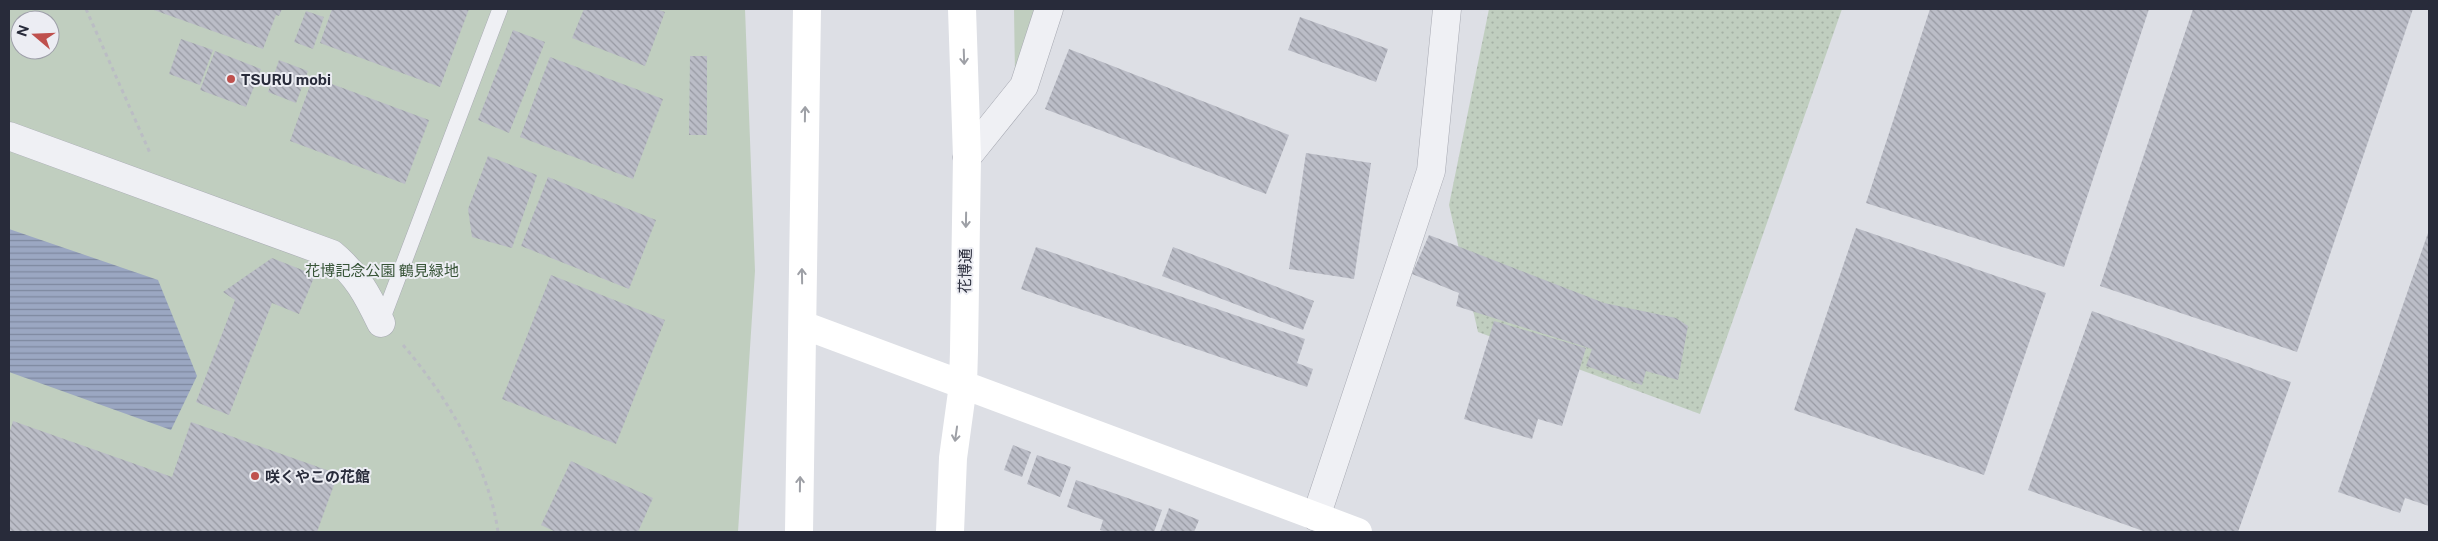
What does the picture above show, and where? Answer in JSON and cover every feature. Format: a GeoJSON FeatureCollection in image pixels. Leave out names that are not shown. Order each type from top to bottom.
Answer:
{"type":"FeatureCollection","features":[{"type":"Feature","properties":{"kind":"street"},"geometry":{"type":"LineString","coordinates":[[799,532],[807,9]]}},
{"type":"Feature","properties":{"kind":"street","name":"花博通"},"geometry":{"type":"LineString","coordinates":[[950,532],[953,458],[963,385],[966,157],[962,9]]}},
{"type":"Feature","properties":{"kind":"street"},"geometry":{"type":"LineString","coordinates":[[966,157],[1024,86],[1049,9]]}},
{"type":"Feature","properties":{"kind":"street"},"geometry":{"type":"LineString","coordinates":[[1316,517],[1431,171],[1448,9]]}},
{"type":"Feature","properties":{"kind":"street"},"geometry":{"type":"LineString","coordinates":[[9,136],[167,192],[332,254],[352,271],[368,295],[381,323]]}},
{"type":"Feature","properties":{"kind":"street"},"geometry":{"type":"LineString","coordinates":[[803,325],[1358,532]]}},
{"type":"Feature","properties":{"kind":"lane"},"geometry":{"type":"LineString","coordinates":[[381,323],[500,9]]}},
{"type":"Feature","properties":{"kind":"path"},"geometry":{"type":"LineString","coordinates":[[86,9],[167,192]]}},
{"type":"Feature","properties":{"kind":"path"},"geometry":{"type":"LineString","coordinates":[[381,323],[421,365],[471,447],[498,532]]}},
{"type":"Feature","properties":{"kind":"green space","name":"花博記念公園 鶴見緑地"},"geometry":{"type":"Polygon","coordinates":[[[9,9],[745,9],[755,271],[738,532],[9,532],[9,9]]]}},
{"type":"Feature","properties":{"kind":"green space"},"geometry":{"type":"Polygon","coordinates":[[[1014,9],[1037,9],[1015,76],[1014,9]]]}},
{"type":"Feature","properties":{"kind":"green space"},"geometry":{"type":"Polygon","coordinates":[[[1489,9],[1842,9],[1700,414],[1478,332],[1449,205],[1489,9]]]}},
{"type":"Feature","properties":{"kind":"water"},"geometry":{"type":"Polygon","coordinates":[[[9,229],[158,280],[197,376],[171,430],[9,372],[9,229]]]}},
{"type":"Feature","properties":{"kind":"building"},"geometry":{"type":"Polygon","coordinates":[[[151,9],[282,9],[279,16],[276,15],[263,49],[151,9]]]}},
{"type":"Feature","properties":{"kind":"building"},"geometry":{"type":"Polygon","coordinates":[[[332,9],[469,9],[440,87],[320,43],[332,9]]]}},
{"type":"Feature","properties":{"kind":"building"},"geometry":{"type":"Polygon","coordinates":[[[584,9],[656,9],[665,12],[645,66],[572,38],[584,9]]]}},
{"type":"Feature","properties":{"kind":"building"},"geometry":{"type":"Polygon","coordinates":[[[1930,9],[2149,9],[2064,267],[1866,203],[1930,9]]]}},
{"type":"Feature","properties":{"kind":"building"},"geometry":{"type":"Polygon","coordinates":[[[2193,9],[2413,9],[2297,352],[2100,286],[2193,9]]]}},
{"type":"Feature","properties":{"kind":"building"},"geometry":{"type":"Polygon","coordinates":[[[306,11],[324,17],[313,49],[294,42],[306,11]]]}},
{"type":"Feature","properties":{"kind":"building"},"geometry":{"type":"Polygon","coordinates":[[[1300,17],[1388,49],[1376,82],[1288,50],[1300,17]]]}},
{"type":"Feature","properties":{"kind":"building"},"geometry":{"type":"Polygon","coordinates":[[[513,30],[545,42],[509,133],[478,120],[513,30]]]}},
{"type":"Feature","properties":{"kind":"building"},"geometry":{"type":"Polygon","coordinates":[[[181,39],[213,50],[200,85],[169,74],[181,39]]]}},
{"type":"Feature","properties":{"kind":"building"},"geometry":{"type":"Polygon","coordinates":[[[1069,49],[1289,135],[1266,194],[1045,109],[1069,49]]]}},
{"type":"Feature","properties":{"kind":"building","name":"TSURU mobi"},"geometry":{"type":"Polygon","coordinates":[[[215,51],[261,69],[246,107],[200,90],[215,51]]]}},
{"type":"Feature","properties":{"kind":"building"},"geometry":{"type":"Polygon","coordinates":[[[690,56],[707,56],[707,135],[689,135],[690,56]]]}},
{"type":"Feature","properties":{"kind":"building"},"geometry":{"type":"Polygon","coordinates":[[[550,57],[663,99],[633,179],[520,137],[550,57]]]}},
{"type":"Feature","properties":{"kind":"building"},"geometry":{"type":"Polygon","coordinates":[[[279,60],[308,71],[296,103],[268,92],[279,60]]]}},
{"type":"Feature","properties":{"kind":"building"},"geometry":{"type":"Polygon","coordinates":[[[313,77],[429,120],[405,184],[290,141],[313,77]]]}},
{"type":"Feature","properties":{"kind":"building"},"geometry":{"type":"Polygon","coordinates":[[[1306,153],[1371,163],[1354,279],[1289,269],[1306,153]]]}},
{"type":"Feature","properties":{"kind":"building"},"geometry":{"type":"Polygon","coordinates":[[[488,156],[537,175],[512,248],[472,237],[468,209],[488,156]]]}},
{"type":"Feature","properties":{"kind":"building"},"geometry":{"type":"Polygon","coordinates":[[[548,177],[656,220],[629,289],[521,246],[548,177]]]}},
{"type":"Feature","properties":{"kind":"building"},"geometry":{"type":"Polygon","coordinates":[[[1856,228],[2046,293],[1984,475],[1794,410],[1856,228]]]}},
{"type":"Feature","properties":{"kind":"building"},"geometry":{"type":"Polygon","coordinates":[[[2429,230],[2429,506],[2405,498],[2400,513],[2338,492],[2429,230]]]}},
{"type":"Feature","properties":{"kind":"building"},"geometry":{"type":"Polygon","coordinates":[[[1429,235],[1604,303],[1676,318],[1688,326],[1678,380],[1646,371],[1642,385],[1586,366],[1592,349],[1456,306],[1459,293],[1412,274],[1429,235]]]}},
{"type":"Feature","properties":{"kind":"building"},"geometry":{"type":"Polygon","coordinates":[[[1036,247],[1305,339],[1297,363],[1313,369],[1307,387],[1021,289],[1036,247]]]}},
{"type":"Feature","properties":{"kind":"building"},"geometry":{"type":"Polygon","coordinates":[[[1173,247],[1314,301],[1303,330],[1162,276],[1173,247]]]}},
{"type":"Feature","properties":{"kind":"building"},"geometry":{"type":"Polygon","coordinates":[[[272,258],[315,275],[299,314],[272,303],[229,415],[196,402],[235,300],[223,292],[272,258]]]}},
{"type":"Feature","properties":{"kind":"building"},"geometry":{"type":"Polygon","coordinates":[[[551,275],[665,320],[616,444],[502,399],[551,275]]]}},
{"type":"Feature","properties":{"kind":"building"},"geometry":{"type":"Polygon","coordinates":[[[2092,311],[2291,382],[2238,532],[2146,532],[2028,490],[2092,311]]]}},
{"type":"Feature","properties":{"kind":"building"},"geometry":{"type":"Polygon","coordinates":[[[1494,321],[1586,348],[1562,426],[1538,419],[1532,439],[1464,419],[1494,321]]]}},
{"type":"Feature","properties":{"kind":"building","name":"咲くやこの花館"},"geometry":{"type":"Polygon","coordinates":[[[13,421],[172,477],[191,422],[338,474],[317,532],[9,532],[9,434],[13,421]]]}},
{"type":"Feature","properties":{"kind":"building"},"geometry":{"type":"Polygon","coordinates":[[[1013,445],[1031,452],[1022,477],[1004,470],[1013,445]]]}},
{"type":"Feature","properties":{"kind":"building"},"geometry":{"type":"Polygon","coordinates":[[[1037,455],[1071,467],[1060,497],[1027,484],[1037,455]]]}},
{"type":"Feature","properties":{"kind":"building"},"geometry":{"type":"Polygon","coordinates":[[[571,461],[653,498],[638,532],[556,532],[541,525],[571,461]]]}},
{"type":"Feature","properties":{"kind":"building"},"geometry":{"type":"Polygon","coordinates":[[[1076,480],[1162,510],[1154,532],[1107,532],[1100,530],[1103,520],[1067,507],[1076,480]]]}},
{"type":"Feature","properties":{"kind":"building"},"geometry":{"type":"Polygon","coordinates":[[[1169,508],[1199,520],[1194,532],[1160,532],[1169,508]]]}},
{"type":"Feature","properties":{"kind":"place","name":"TSURU mobi"},"geometry":{"type":"Point","coordinates":[231,79]}},
{"type":"Feature","properties":{"kind":"place","name":"咲くやこの花館"},"geometry":{"type":"Point","coordinates":[255,476]}}]}
